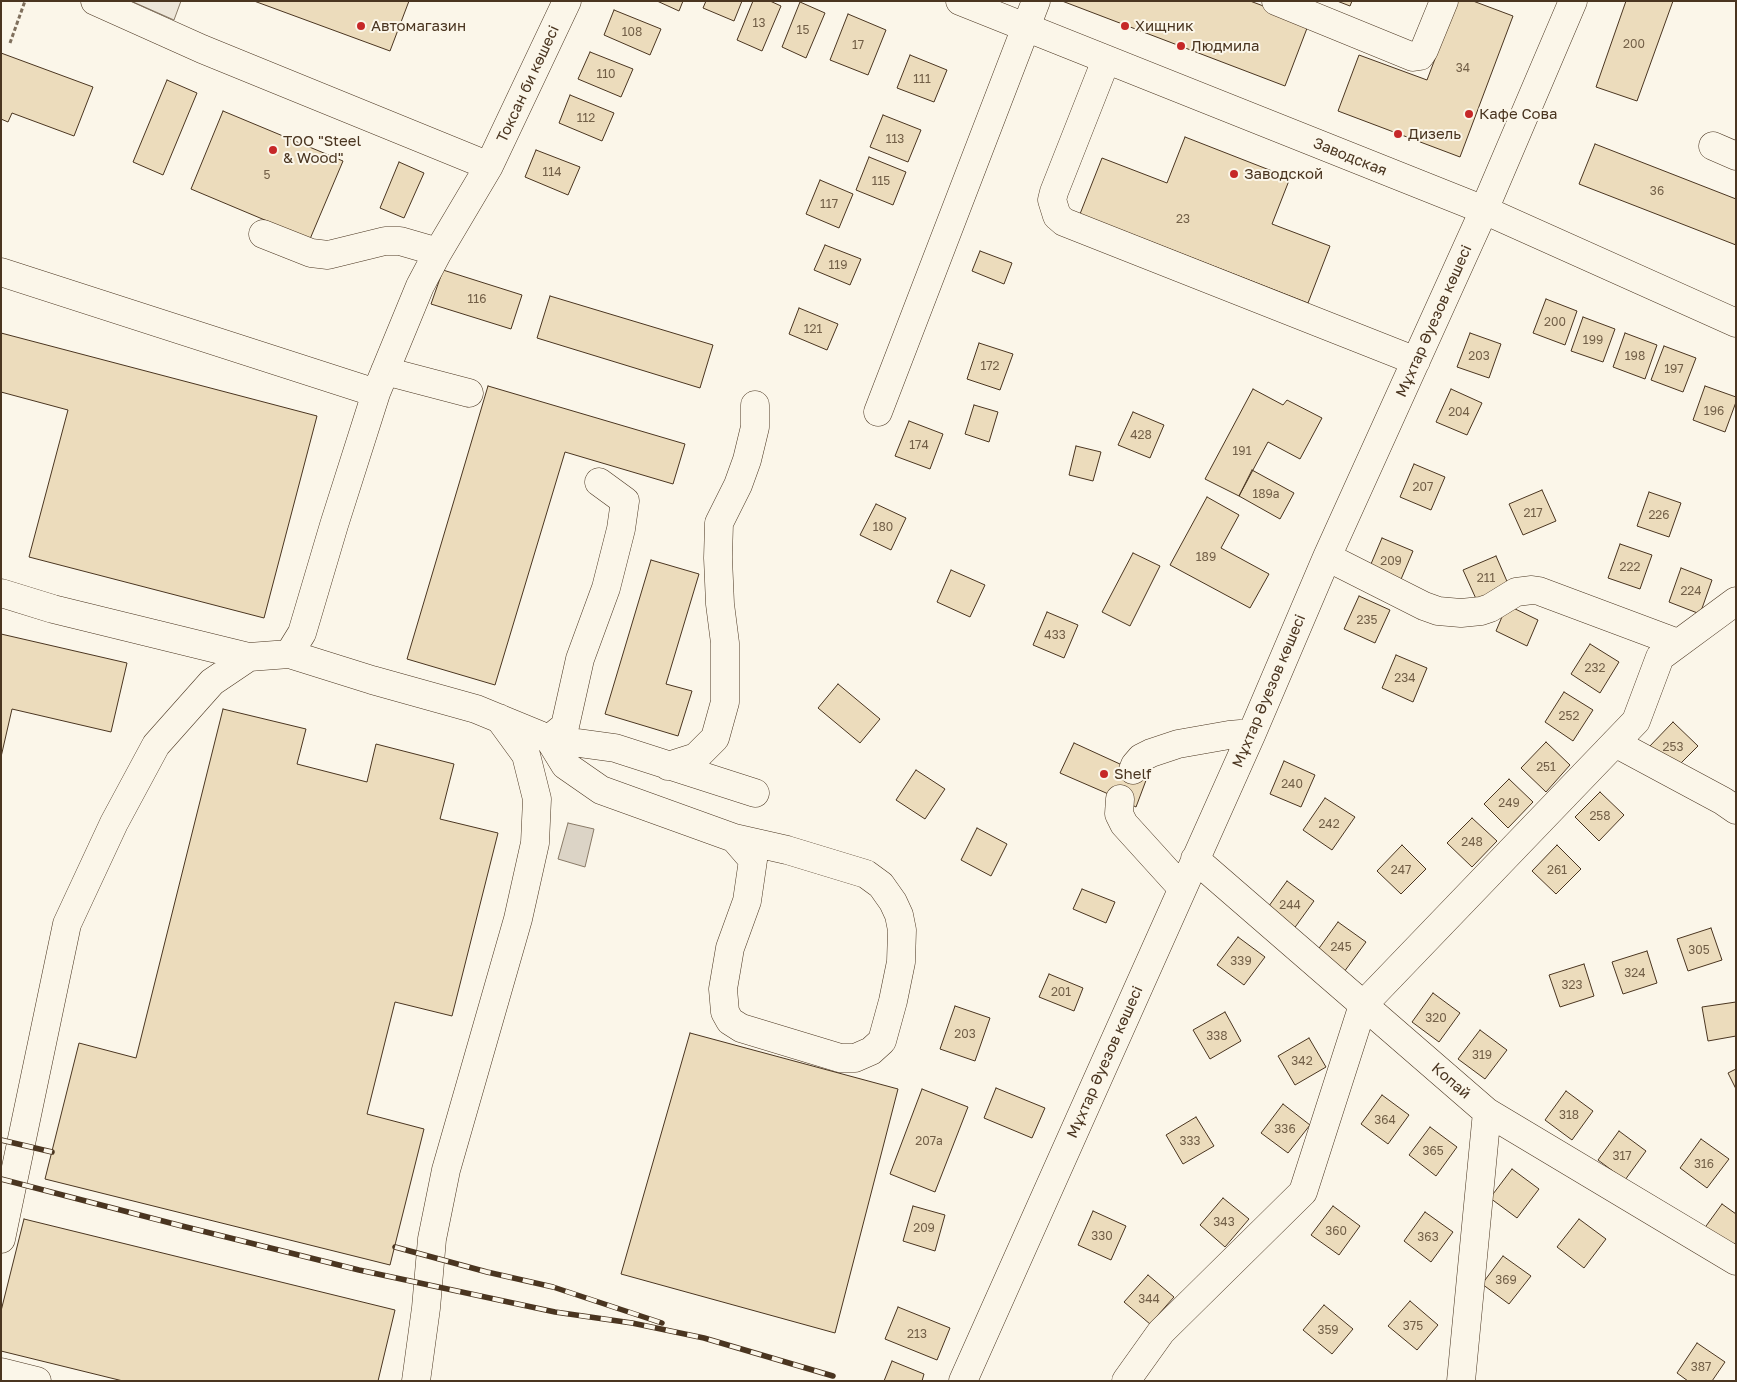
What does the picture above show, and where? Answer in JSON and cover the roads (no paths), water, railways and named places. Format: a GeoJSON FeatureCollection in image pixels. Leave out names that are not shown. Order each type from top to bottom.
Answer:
{"type":"FeatureCollection","features":[{"type":"Feature","properties":{"kind":"street"},"geometry":{"type":"LineString","coordinates":[[95,1],[202,49],[489,166]]}},
{"type":"Feature","properties":{"kind":"street","name":"Токсан би көшесі"},"geometry":{"type":"LineString","coordinates":[[289,654],[302,633],[334,525],[381,382],[420,286],[489,166],[567,1]]}},
{"type":"Feature","properties":{"kind":"street","name":"Заводская"},"geometry":{"type":"LineString","coordinates":[[960,1],[1484,210],[1736,323]]}},
{"type":"Feature","properties":{"kind":"street"},"geometry":{"type":"LineString","coordinates":[[878,412],[1036,1]]}},
{"type":"Feature","properties":{"kind":"street"},"geometry":{"type":"LineString","coordinates":[[1276,1],[1413,57],[1420,56],[1424,50],[1444,1]]}},
{"type":"Feature","properties":{"kind":"street","name":"Мұхтар Әуезов көшесі"},"geometry":{"type":"LineString","coordinates":[[964,1381],[1252,733],[1327,557],[1484,210],[1573,1]]}},
{"type":"Feature","properties":{"kind":"street"},"geometry":{"type":"LineString","coordinates":[[1106,60],[1054,192],[1052,200],[1057,216],[1064,222],[1416,361]]}},
{"type":"Feature","properties":{"kind":"street"},"geometry":{"type":"LineString","coordinates":[[263,234],[311,252],[328,255],[384,241],[400,241],[438,252]]}},
{"type":"Feature","properties":{"kind":"street"},"geometry":{"type":"LineString","coordinates":[[1,272],[381,382],[469,393]]}},
{"type":"Feature","properties":{"kind":"street"},"geometry":{"type":"LineString","coordinates":[[668,766],[696,757],[715,738],[725,702],[725,643],[720,604],[718,558],[719,523],[748,460],[755,427],[756,406]]}},
{"type":"Feature","properties":{"kind":"street"},"geometry":{"type":"LineString","coordinates":[[549,739],[565,726],[580,659],[606,588],[621,529],[625,502],[598,482]]}},
{"type":"Feature","properties":{"kind":"street"},"geometry":{"type":"LineString","coordinates":[[1327,557],[1424,606],[1438,611],[1461,613],[1481,611],[1490,608],[1516,592],[1532,590],[1678,643]]}},
{"type":"Feature","properties":{"kind":"street"},"geometry":{"type":"LineString","coordinates":[[1,593],[53,609],[248,657],[289,654],[372,680],[476,709],[549,739],[615,748],[755,793]]}},
{"type":"Feature","properties":{"kind":"street"},"geometry":{"type":"LineString","coordinates":[[1126,1381],[1161,1332],[1304,1192],[1363,1005],[1636,721],[1660,657],[1736,601]]}},
{"type":"Feature","properties":{"kind":"street"},"geometry":{"type":"LineString","coordinates":[[1,1239],[4,1209],[67,924],[114,823],[156,745],[212,682],[248,657]]}},
{"type":"Feature","properties":{"kind":"street"},"geometry":{"type":"LineString","coordinates":[[416,1381],[426,1308],[432,1239],[446,1170],[518,919],[534,842],[538,798],[526,755],[499,718]]}},
{"type":"Feature","properties":{"kind":"street"},"geometry":{"type":"LineString","coordinates":[[1133,770],[1142,758],[1178,744],[1252,733]]}},
{"type":"Feature","properties":{"kind":"street"},"geometry":{"type":"LineString","coordinates":[[549,739],[565,765],[601,790],[734,838],[787,850],[866,874],[881,885],[900,915],[902,930],[901,962],[882,1041],[871,1051],[855,1058],[840,1058],[741,1028],[730,1021],[725,1012],[723,989],[730,948],[747,901],[753,860],[734,838]]}},
{"type":"Feature","properties":{"kind":"street"},"geometry":{"type":"LineString","coordinates":[[1614,743],[1723,801],[1736,810]]}},
{"type":"Feature","properties":{"kind":"street"},"geometry":{"type":"LineString","coordinates":[[1120,798],[1119,814],[1124,824],[1182,888]]}},
{"type":"Feature","properties":{"kind":"street","name":"Копай"},"geometry":{"type":"LineString","coordinates":[[1195,859],[1487,1112],[1736,1262]]}},
{"type":"Feature","properties":{"kind":"street"},"geometry":{"type":"LineString","coordinates":[[1461,1381],[1487,1112]]}},
{"type":"Feature","properties":{"kind":"street"},"geometry":{"type":"LineString","coordinates":[[1,1372],[38,1381]]}},
{"type":"Feature","properties":{"kind":"railway"},"geometry":{"type":"LineString","coordinates":[[1,1140],[52,1152]]}},
{"type":"Feature","properties":{"kind":"railway"},"geometry":{"type":"LineString","coordinates":[[1,1179],[359,1270],[555,1312],[632,1323],[704,1338],[833,1376]]}},
{"type":"Feature","properties":{"kind":"railway"},"geometry":{"type":"LineString","coordinates":[[395,1247],[487,1272],[553,1287],[662,1323]]}},
{"type":"Feature","properties":{"kind":"place","name":"Автомагазин"},"geometry":{"type":"Point","coordinates":[361,26]}},
{"type":"Feature","properties":{"kind":"place","name":"Хищник"},"geometry":{"type":"Point","coordinates":[1125,26]}},
{"type":"Feature","properties":{"kind":"place","name":"Людмила"},"geometry":{"type":"Point","coordinates":[1181,46]}},
{"type":"Feature","properties":{"kind":"place","name":"Кафе Сова"},"geometry":{"type":"Point","coordinates":[1469,114]}},
{"type":"Feature","properties":{"kind":"place","name":"Дизель"},"geometry":{"type":"Point","coordinates":[1398,134]}},
{"type":"Feature","properties":{"kind":"place","name":"TOO \"Steel & Wood\""},"geometry":{"type":"Point","coordinates":[273,150]}},
{"type":"Feature","properties":{"kind":"place","name":"Заводской"},"geometry":{"type":"Point","coordinates":[1234,174]}},
{"type":"Feature","properties":{"kind":"place","name":"Shelf"},"geometry":{"type":"Point","coordinates":[1104,774]}}]}
